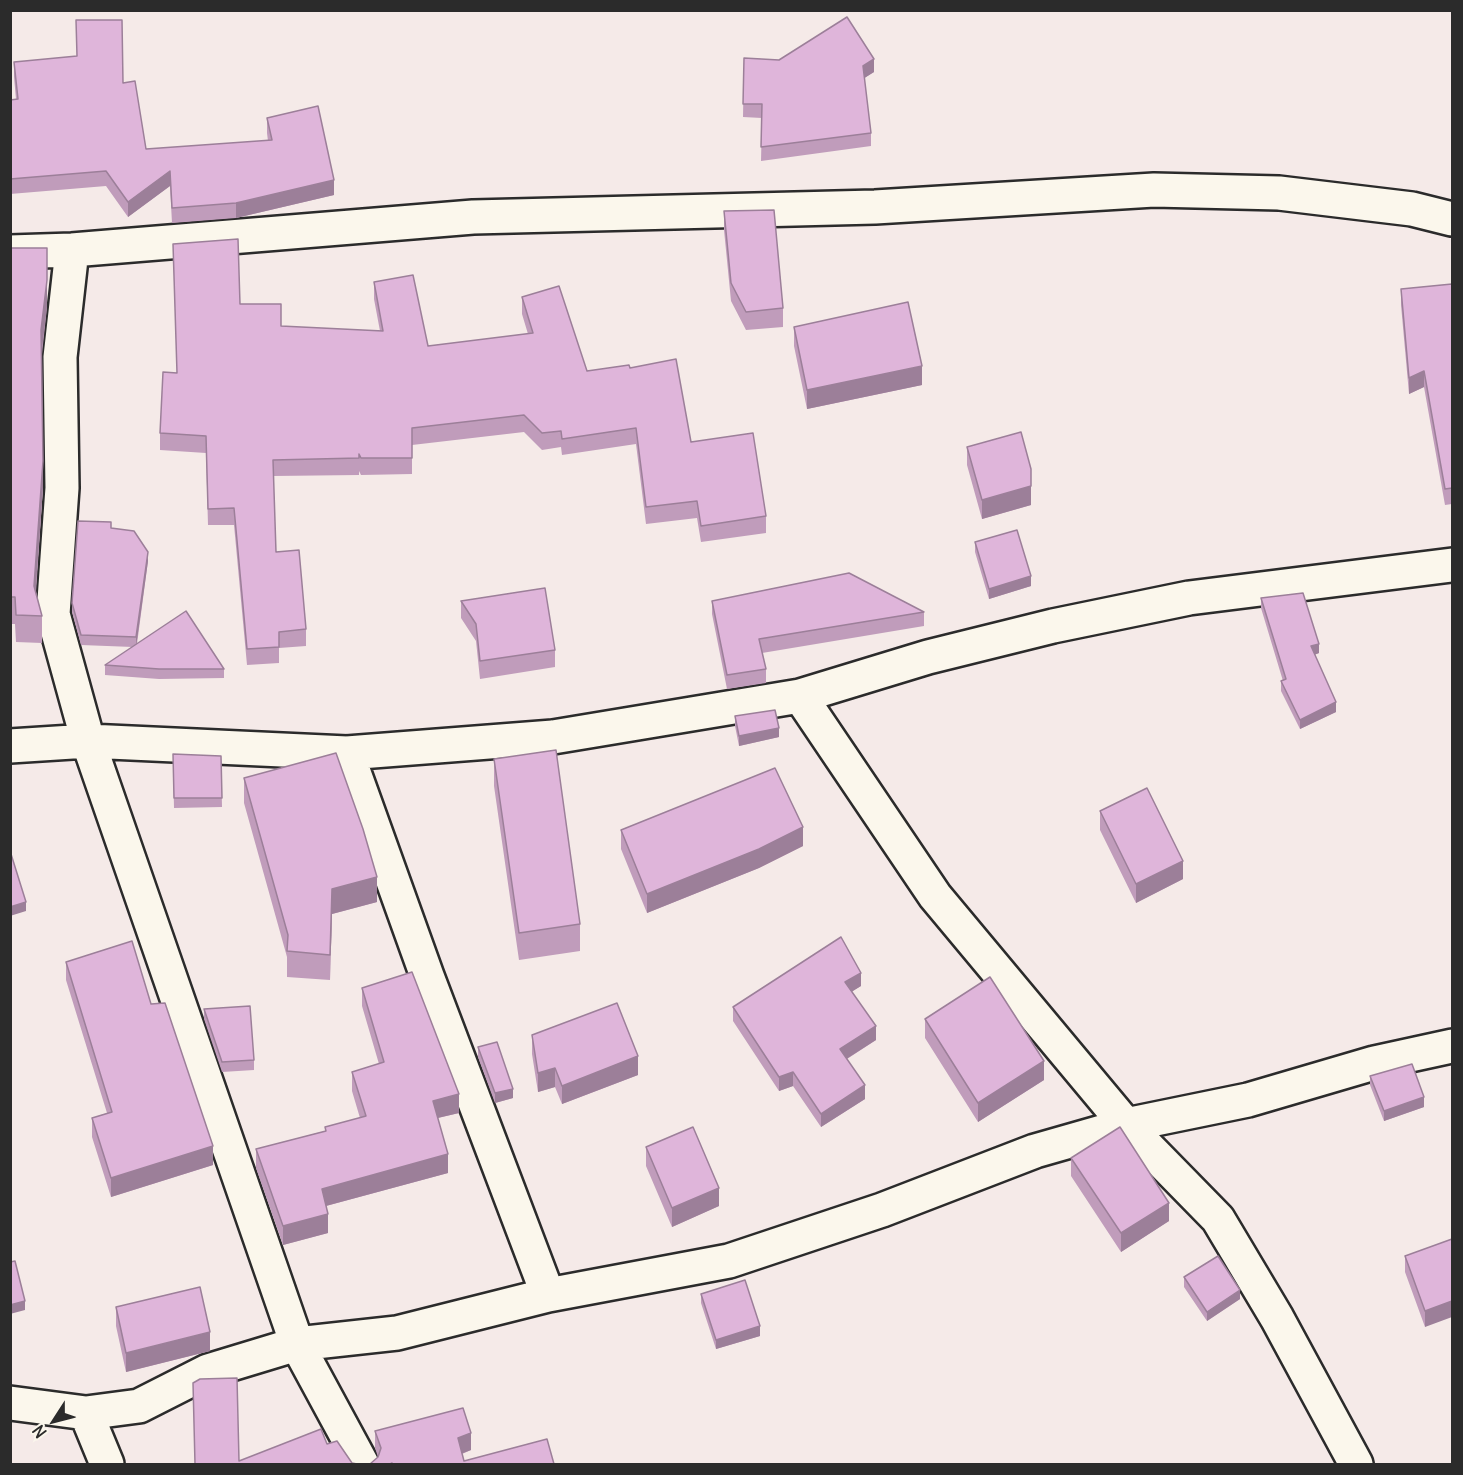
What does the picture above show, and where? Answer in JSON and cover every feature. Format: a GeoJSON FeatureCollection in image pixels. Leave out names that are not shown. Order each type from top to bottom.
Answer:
{"type":"FeatureCollection","features":[{"type":"Feature","properties":{"kind":"street"},"geometry":{"type":"LineString","coordinates":[[10,252],[72,250],[473,217],[875,207],[1154,190],[1279,193],[1412,209],[1452,219]]}},
{"type":"Feature","properties":{"kind":"street"},"geometry":{"type":"LineString","coordinates":[[72,250],[60,357],[62,488],[53,614],[88,741],[297,1344],[362,1464]]}},
{"type":"Feature","properties":{"kind":"street"},"geometry":{"type":"LineString","coordinates":[[10,746],[88,741],[347,753],[553,737],[800,696],[951,652],[1053,626],[1189,598],[1452,565]]}},
{"type":"Feature","properties":{"kind":"street"},"geometry":{"type":"LineString","coordinates":[[800,696],[935,896],[1126,1125],[1218,1219],[1277,1318],[1356,1464]]}},
{"type":"Feature","properties":{"kind":"street"},"geometry":{"type":"LineString","coordinates":[[347,753],[431,987],[548,1295]]}},
{"type":"Feature","properties":{"kind":"street"},"geometry":{"type":"LineString","coordinates":[[10,1403],[86,1413],[139,1407],[208,1371],[297,1344],[396,1333],[548,1295],[729,1261],[882,1210],[1035,1151],[1126,1125],[1248,1100],[1374,1063],[1452,1046]]}},
{"type":"Feature","properties":{"kind":"street"},"geometry":{"type":"LineString","coordinates":[[86,1413],[107,1464]]}},
{"type":"Feature","properties":{"kind":"building"},"geometry":{"type":"Polygon","coordinates":[[[847,17],[874,59],[863,66],[871,133],[761,147],[762,104],[743,104],[744,58],[779,60],[847,17]]]}},
{"type":"Feature","properties":{"kind":"building"},"geometry":{"type":"Polygon","coordinates":[[[76,20],[122,20],[123,83],[135,81],[146,149],[272,140],[267,118],[318,106],[334,180],[236,203],[172,208],[170,171],[128,202],[106,171],[10,179],[10,100],[18,99],[14,62],[77,56],[76,20]]]}},
{"type":"Feature","properties":{"kind":"building"},"geometry":{"type":"Polygon","coordinates":[[[774,210],[783,308],[746,312],[731,283],[724,211],[774,210]]]}},
{"type":"Feature","properties":{"kind":"building"},"geometry":{"type":"Polygon","coordinates":[[[238,239],[240,304],[281,304],[281,326],[383,331],[374,282],[413,275],[428,346],[533,333],[522,297],[559,286],[587,371],[629,365],[630,368],[676,359],[691,442],[753,433],[766,516],[701,526],[697,501],[646,507],[636,428],[562,439],[561,431],[542,433],[524,415],[412,428],[412,458],[361,458],[359,454],[359,458],[273,460],[276,552],[299,550],[306,629],[279,632],[279,647],[247,649],[234,508],[208,509],[206,436],[160,433],[163,372],[177,373],[173,244],[238,239]]]}},
{"type":"Feature","properties":{"kind":"building"},"geometry":{"type":"Polygon","coordinates":[[[10,248],[47,248],[47,280],[41,330],[43,461],[34,586],[42,616],[16,615],[15,597],[10,597],[10,248]]]}},
{"type":"Feature","properties":{"kind":"building"},"geometry":{"type":"Polygon","coordinates":[[[1452,284],[1452,488],[1445,489],[1424,371],[1409,378],[1401,289],[1452,284]]]}},
{"type":"Feature","properties":{"kind":"building"},"geometry":{"type":"Polygon","coordinates":[[[908,302],[922,366],[807,390],[794,327],[908,302]]]}},
{"type":"Feature","properties":{"kind":"building"},"geometry":{"type":"Polygon","coordinates":[[[1021,432],[1031,469],[1031,486],[982,500],[967,447],[1021,432]]]}},
{"type":"Feature","properties":{"kind":"building"},"geometry":{"type":"Polygon","coordinates":[[[78,521],[111,522],[111,528],[134,531],[148,552],[136,637],[81,635],[72,603],[78,521]]]}},
{"type":"Feature","properties":{"kind":"building"},"geometry":{"type":"Polygon","coordinates":[[[1017,530],[1031,576],[989,589],[975,542],[1017,530]]]}},
{"type":"Feature","properties":{"kind":"building"},"geometry":{"type":"Polygon","coordinates":[[[849,573],[924,612],[759,639],[766,669],[727,675],[712,601],[849,573]]]}},
{"type":"Feature","properties":{"kind":"building"},"geometry":{"type":"Polygon","coordinates":[[[545,588],[555,650],[480,661],[476,624],[461,601],[545,588]]]}},
{"type":"Feature","properties":{"kind":"building"},"geometry":{"type":"Polygon","coordinates":[[[1303,593],[1319,644],[1311,646],[1336,702],[1300,720],[1281,681],[1286,679],[1261,598],[1303,593]]]}},
{"type":"Feature","properties":{"kind":"building"},"geometry":{"type":"Polygon","coordinates":[[[186,611],[224,669],[159,669],[105,665],[186,611]]]}},
{"type":"Feature","properties":{"kind":"building"},"geometry":{"type":"Polygon","coordinates":[[[775,710],[779,728],[739,736],[735,716],[775,710]]]}},
{"type":"Feature","properties":{"kind":"building"},"geometry":{"type":"Polygon","coordinates":[[[556,750],[580,924],[519,933],[494,759],[556,750]]]}},
{"type":"Feature","properties":{"kind":"building"},"geometry":{"type":"Polygon","coordinates":[[[336,753],[377,877],[332,889],[330,955],[287,951],[288,935],[244,778],[336,753]]]}},
{"type":"Feature","properties":{"kind":"building"},"geometry":{"type":"Polygon","coordinates":[[[173,754],[221,756],[222,798],[174,798],[173,754]]]}},
{"type":"Feature","properties":{"kind":"building"},"geometry":{"type":"Polygon","coordinates":[[[775,768],[803,827],[759,849],[647,894],[621,830],[775,768]]]}},
{"type":"Feature","properties":{"kind":"building"},"geometry":{"type":"Polygon","coordinates":[[[1147,788],[1183,861],[1136,884],[1100,811],[1147,788]]]}},
{"type":"Feature","properties":{"kind":"building"},"geometry":{"type":"Polygon","coordinates":[[[10,854],[26,902],[10,907],[10,854]]]}},
{"type":"Feature","properties":{"kind":"building"},"geometry":{"type":"Polygon","coordinates":[[[841,937],[861,973],[845,982],[876,1026],[840,1049],[865,1085],[821,1114],[793,1072],[779,1077],[733,1007],[841,937]]]}},
{"type":"Feature","properties":{"kind":"building"},"geometry":{"type":"Polygon","coordinates":[[[132,941],[151,1004],[165,1003],[213,1146],[111,1178],[92,1118],[112,1112],[66,962],[132,941]]]}},
{"type":"Feature","properties":{"kind":"building"},"geometry":{"type":"Polygon","coordinates":[[[412,972],[459,1094],[433,1101],[448,1154],[322,1189],[328,1214],[283,1226],[256,1149],[326,1131],[325,1127],[366,1116],[352,1072],[384,1062],[362,988],[412,972]]]}},
{"type":"Feature","properties":{"kind":"building"},"geometry":{"type":"Polygon","coordinates":[[[990,977],[1044,1061],[978,1103],[925,1019],[990,977]]]}},
{"type":"Feature","properties":{"kind":"building"},"geometry":{"type":"Polygon","coordinates":[[[617,1003],[638,1056],[562,1086],[555,1068],[538,1073],[532,1035],[617,1003]]]}},
{"type":"Feature","properties":{"kind":"building"},"geometry":{"type":"Polygon","coordinates":[[[250,1006],[254,1060],[222,1062],[204,1009],[250,1006]]]}},
{"type":"Feature","properties":{"kind":"building"},"geometry":{"type":"Polygon","coordinates":[[[497,1042],[513,1089],[495,1093],[478,1047],[497,1042]]]}},
{"type":"Feature","properties":{"kind":"building"},"geometry":{"type":"Polygon","coordinates":[[[1412,1064],[1424,1097],[1384,1111],[1370,1076],[1412,1064]]]}},
{"type":"Feature","properties":{"kind":"building"},"geometry":{"type":"Polygon","coordinates":[[[693,1127],[719,1188],[672,1208],[646,1147],[693,1127]]]}},
{"type":"Feature","properties":{"kind":"building"},"geometry":{"type":"Polygon","coordinates":[[[1120,1127],[1169,1203],[1121,1233],[1071,1158],[1120,1127]]]}},
{"type":"Feature","properties":{"kind":"building"},"geometry":{"type":"Polygon","coordinates":[[[1452,1239],[1452,1301],[1425,1311],[1405,1256],[1452,1239]]]}},
{"type":"Feature","properties":{"kind":"building"},"geometry":{"type":"Polygon","coordinates":[[[1218,1256],[1240,1290],[1207,1312],[1184,1277],[1218,1256]]]}},
{"type":"Feature","properties":{"kind":"building"},"geometry":{"type":"Polygon","coordinates":[[[15,1261],[25,1301],[10,1305],[10,1262],[15,1261]]]}},
{"type":"Feature","properties":{"kind":"building"},"geometry":{"type":"Polygon","coordinates":[[[745,1280],[760,1326],[716,1340],[701,1294],[745,1280]]]}},
{"type":"Feature","properties":{"kind":"building"},"geometry":{"type":"Polygon","coordinates":[[[200,1287],[210,1332],[126,1353],[116,1307],[200,1287]]]}},
{"type":"Feature","properties":{"kind":"building"},"geometry":{"type":"Polygon","coordinates":[[[237,1378],[239,1461],[321,1429],[327,1444],[337,1441],[352,1463],[357,1464],[195,1464],[193,1383],[200,1379],[237,1378]]]}},
{"type":"Feature","properties":{"kind":"building"},"geometry":{"type":"Polygon","coordinates":[[[463,1408],[471,1433],[458,1438],[464,1461],[547,1439],[554,1464],[392,1463],[370,1464],[378,1457],[381,1448],[375,1431],[463,1408]]]}}]}
